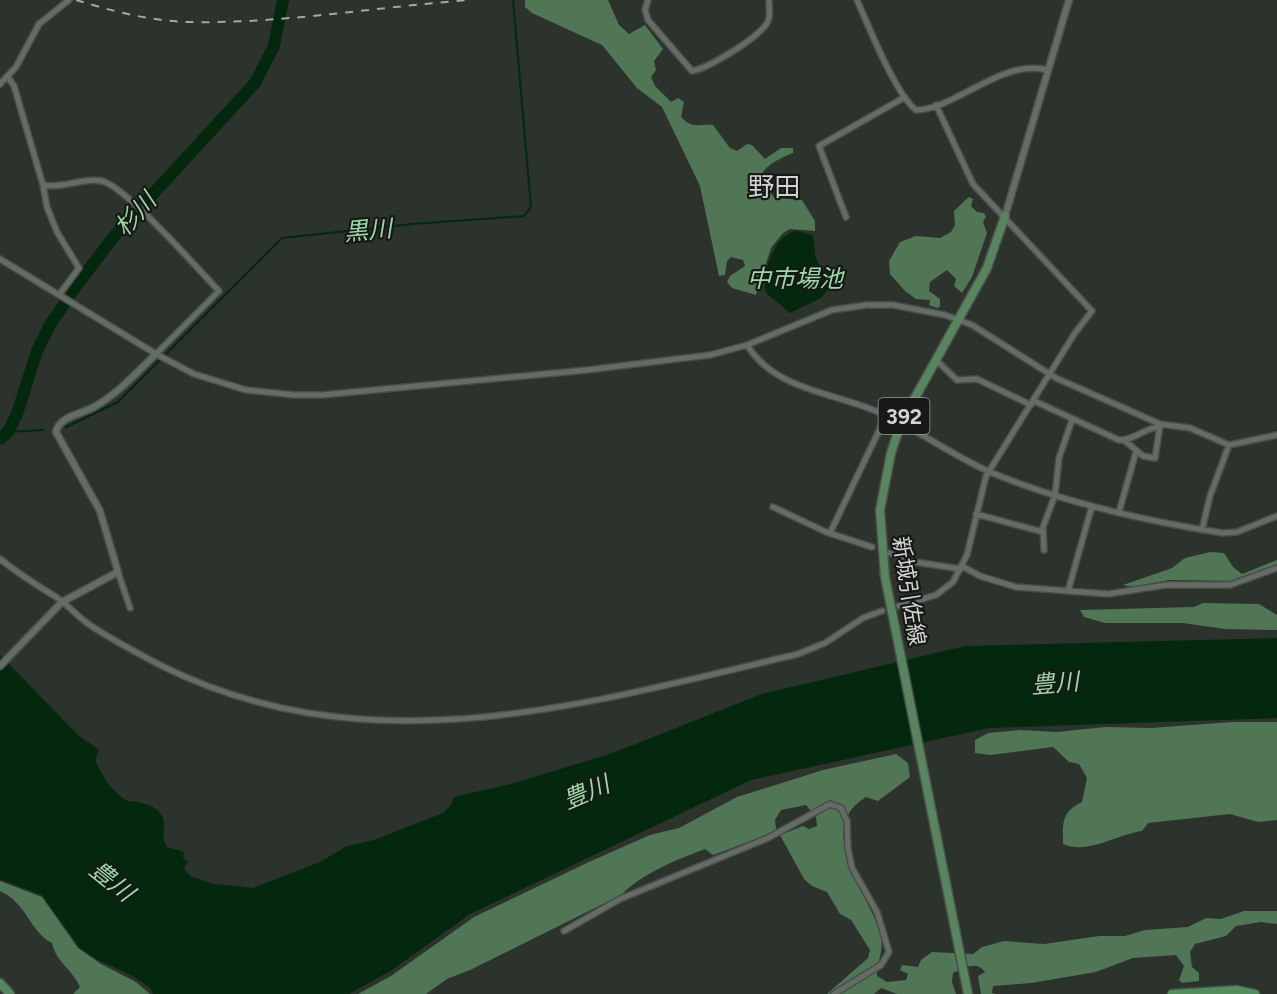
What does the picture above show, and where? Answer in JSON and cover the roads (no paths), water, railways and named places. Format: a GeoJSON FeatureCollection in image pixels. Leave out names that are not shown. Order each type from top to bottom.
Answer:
{"type":"FeatureCollection","features":[{"type":"Feature","properties":{"kind":"highway"},"geometry":{"type":"LineString","coordinates":[[1173,994],[1237,990],[1254,994]]}},
{"type":"Feature","properties":{"kind":"main road","name":"新城引佐線"},"geometry":{"type":"LineString","coordinates":[[969,994],[885,577],[880,510],[891,453],[901,423],[987,268],[1005,216]]}},
{"type":"Feature","properties":{"kind":"main road"},"geometry":{"type":"LineString","coordinates":[[0,983],[10,994]]}},
{"type":"Feature","properties":{"kind":"street"},"geometry":{"type":"LineString","coordinates":[[0,84],[8,77],[39,24],[69,0]]}},
{"type":"Feature","properties":{"kind":"street"},"geometry":{"type":"LineString","coordinates":[[648,0],[645,10],[648,20],[692,71],[726,55],[766,25],[770,16],[769,0]]}},
{"type":"Feature","properties":{"kind":"street"},"geometry":{"type":"LineString","coordinates":[[857,0],[905,97],[916,110],[936,105],[1009,73],[1025,69],[1048,70]]}},
{"type":"Feature","properties":{"kind":"street"},"geometry":{"type":"LineString","coordinates":[[1005,216],[1069,0]]}},
{"type":"Feature","properties":{"kind":"street"},"geometry":{"type":"LineString","coordinates":[[8,77],[14,86],[43,185],[46,207],[57,232],[79,268],[60,296]]}},
{"type":"Feature","properties":{"kind":"street"},"geometry":{"type":"LineString","coordinates":[[846,217],[819,146],[905,97]]}},
{"type":"Feature","properties":{"kind":"street"},"geometry":{"type":"LineString","coordinates":[[899,606],[946,591],[962,567],[988,471],[1092,311],[1038,255],[1005,216],[972,184],[936,105]]}},
{"type":"Feature","properties":{"kind":"street"},"geometry":{"type":"LineString","coordinates":[[43,185],[63,186],[101,181],[118,189],[219,291],[158,355],[120,390],[96,406],[62,421],[56,432],[100,511],[130,608]]}},
{"type":"Feature","properties":{"kind":"street"},"geometry":{"type":"LineString","coordinates":[[0,260],[168,361],[194,374],[246,390],[312,395],[686,359],[747,345],[832,310],[867,305],[917,309],[972,325],[1049,374],[1160,425],[1190,428],[1229,445],[1277,435]]}},
{"type":"Feature","properties":{"kind":"street"},"geometry":{"type":"LineString","coordinates":[[747,345],[773,371],[799,387],[854,402],[901,423],[988,471],[1055,495],[1092,506],[1202,530],[1237,532],[1277,516]]}},
{"type":"Feature","properties":{"kind":"street"},"geometry":{"type":"LineString","coordinates":[[936,360],[957,380],[978,379],[1108,436],[1124,440],[1136,452],[1155,458],[1160,425]]}},
{"type":"Feature","properties":{"kind":"street"},"geometry":{"type":"LineString","coordinates":[[830,533],[886,416]]}},
{"type":"Feature","properties":{"kind":"street"},"geometry":{"type":"LineString","coordinates":[[1044,550],[1043,532],[1055,495],[1059,458],[1072,420]]}},
{"type":"Feature","properties":{"kind":"street"},"geometry":{"type":"LineString","coordinates":[[1124,440],[1160,425]]}},
{"type":"Feature","properties":{"kind":"street"},"geometry":{"type":"LineString","coordinates":[[1202,530],[1212,490],[1229,445]]}},
{"type":"Feature","properties":{"kind":"street"},"geometry":{"type":"LineString","coordinates":[[1119,512],[1136,452]]}},
{"type":"Feature","properties":{"kind":"street"},"geometry":{"type":"LineString","coordinates":[[1068,591],[1092,506]]}},
{"type":"Feature","properties":{"kind":"street"},"geometry":{"type":"LineString","coordinates":[[773,507],[830,533],[872,547]]}},
{"type":"Feature","properties":{"kind":"street"},"geometry":{"type":"LineString","coordinates":[[976,514],[1043,532]]}},
{"type":"Feature","properties":{"kind":"street"},"geometry":{"type":"LineString","coordinates":[[890,554],[915,562],[962,567],[980,576],[1016,587],[1108,594],[1166,585],[1230,585],[1277,568]]}},
{"type":"Feature","properties":{"kind":"street"},"geometry":{"type":"LineString","coordinates":[[0,559],[89,624],[162,666],[233,695],[273,707],[358,721],[401,723],[528,713],[610,698],[798,654],[825,643],[863,618],[882,611]]}},
{"type":"Feature","properties":{"kind":"street"},"geometry":{"type":"LineString","coordinates":[[0,666],[60,604],[118,572]]}},
{"type":"Feature","properties":{"kind":"street"},"geometry":{"type":"LineString","coordinates":[[564,931],[620,899],[768,838],[830,804],[841,808],[847,821],[848,848],[852,868],[877,912],[889,952],[881,965],[834,994]]}},
{"type":"Feature","properties":{"kind":"water","name":"中市場池"},"geometry":{"type":"Polygon","coordinates":[[[796,231],[813,235],[815,255],[819,265],[827,273],[828,289],[821,298],[790,313],[766,293],[765,276],[771,256],[781,239],[796,231]]]}},
{"type":"Feature","properties":{"kind":"water","name":"豊川"},"geometry":{"type":"Polygon","coordinates":[[[1277,638],[1277,718],[989,728],[751,780],[470,914],[392,970],[349,994],[153,994],[150,988],[133,976],[98,960],[80,948],[42,895],[0,879],[0,655],[79,736],[99,750],[95,760],[117,794],[128,801],[149,805],[159,812],[163,820],[163,838],[167,847],[184,852],[183,858],[188,862],[184,868],[190,876],[214,884],[253,888],[320,862],[347,846],[374,840],[443,813],[451,805],[454,797],[511,784],[610,754],[762,694],[965,646],[1277,638]]]}},
{"type":"Feature","properties":{"kind":"waterway","name":"杉川"},"geometry":{"type":"LineString","coordinates":[[0,439],[8,432],[17,414],[37,351],[50,325],[76,286],[116,234],[255,83],[274,46],[283,0]]}},
{"type":"Feature","properties":{"kind":"waterway","name":"黒川"},"geometry":{"type":"LineString","coordinates":[[66,427],[118,402],[282,238],[412,224],[524,216],[531,207],[513,0]]}},
{"type":"Feature","properties":{"kind":"waterway","name":"黒川"},"geometry":{"type":"LineString","coordinates":[[8,432],[43,430]]}},
{"type":"Feature","properties":{"kind":"railway"},"geometry":{"type":"LineString","coordinates":[[76,0],[131,15],[188,22],[293,18],[469,0]]}},
{"type":"Feature","properties":{"kind":"district","name":"野田"},"geometry":{"type":"Point","coordinates":[774,187]}}]}
